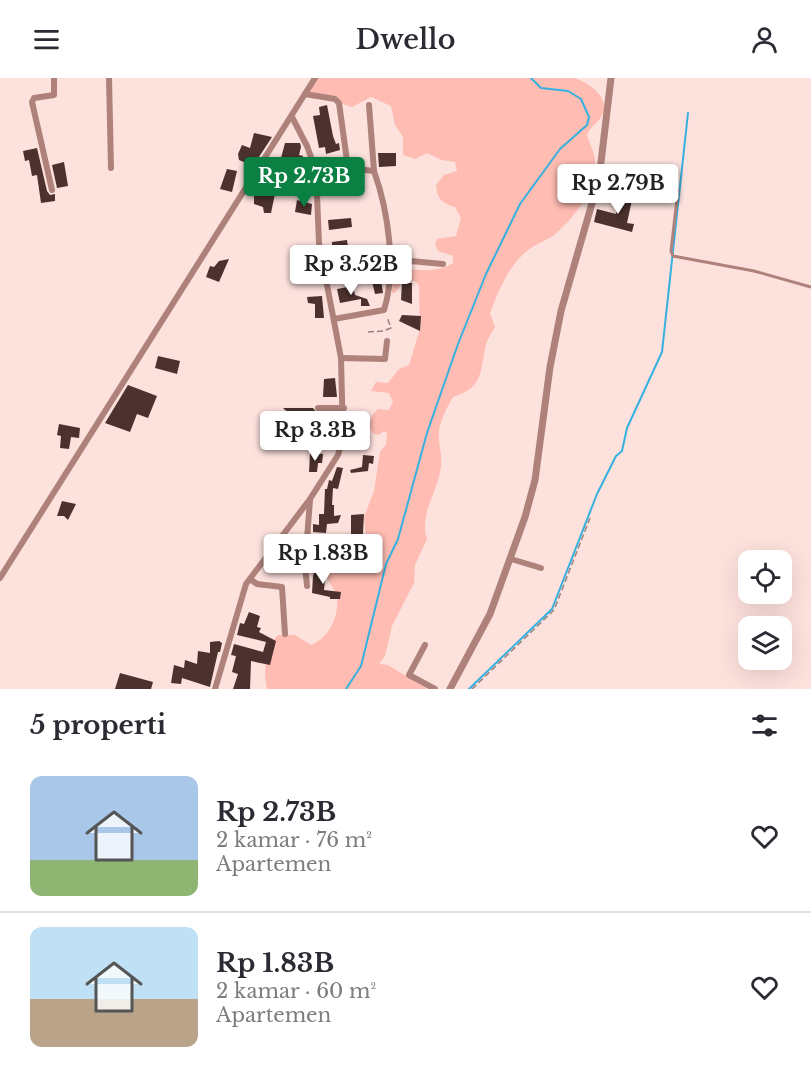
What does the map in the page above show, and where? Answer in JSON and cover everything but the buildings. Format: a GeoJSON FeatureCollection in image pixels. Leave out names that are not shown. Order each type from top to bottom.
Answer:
{"type":"FeatureCollection","features":[{"type":"Feature","properties":{"kind":"street"},"geometry":{"type":"LineString","coordinates":[[51,190],[32,102],[34,98],[54,95],[54,78]]}},
{"type":"Feature","properties":{"kind":"street"},"geometry":{"type":"LineString","coordinates":[[109,78],[111,168]]}},
{"type":"Feature","properties":{"kind":"street"},"geometry":{"type":"LineString","coordinates":[[0,578],[315,78]]}},
{"type":"Feature","properties":{"kind":"street"},"geometry":{"type":"LineString","coordinates":[[450,689],[490,614],[511,559],[535,480],[550,367],[561,311],[599,179],[611,78]]}},
{"type":"Feature","properties":{"kind":"street"},"geometry":{"type":"LineString","coordinates":[[305,94],[335,99],[339,103],[348,168]]}},
{"type":"Feature","properties":{"kind":"street"},"geometry":{"type":"LineString","coordinates":[[334,319],[384,310],[389,287],[384,198],[374,171],[369,105]]}},
{"type":"Feature","properties":{"kind":"street"},"geometry":{"type":"LineString","coordinates":[[215,689],[243,592],[250,579],[310,500],[338,455],[343,438],[341,358],[319,243],[316,171],[307,146],[292,117]]}},
{"type":"Feature","properties":{"kind":"street"},"geometry":{"type":"LineString","coordinates":[[316,171],[348,168],[374,171]]}},
{"type":"Feature","properties":{"kind":"street"},"geometry":{"type":"LineString","coordinates":[[389,259],[443,264]]}},
{"type":"Feature","properties":{"kind":"street"},"geometry":{"type":"LineString","coordinates":[[341,358],[386,359],[387,341]]}},
{"type":"Feature","properties":{"kind":"street"},"geometry":{"type":"LineString","coordinates":[[318,408],[344,408]]}},
{"type":"Feature","properties":{"kind":"street"},"geometry":{"type":"LineString","coordinates":[[307,586],[305,565],[310,500]]}},
{"type":"Feature","properties":{"kind":"street"},"geometry":{"type":"LineString","coordinates":[[511,559],[541,567]]}},
{"type":"Feature","properties":{"kind":"street"},"geometry":{"type":"LineString","coordinates":[[250,579],[257,584],[282,587],[285,634]]}},
{"type":"Feature","properties":{"kind":"street"},"geometry":{"type":"LineString","coordinates":[[425,645],[409,675],[435,689]]}},
{"type":"Feature","properties":{"kind":"lane"},"geometry":{"type":"LineString","coordinates":[[599,179],[678,190],[671,251],[673,256],[754,270],[811,287]]}},
{"type":"Feature","properties":{"kind":"path"},"geometry":{"type":"LineString","coordinates":[[368,332],[391,328],[384,310]]}},
{"type":"Feature","properties":{"kind":"path"},"geometry":{"type":"LineString","coordinates":[[472,689],[554,610],[590,518]]}},
{"type":"Feature","properties":{"kind":"shaded area"},"geometry":{"type":"Polygon","coordinates":[[[318,78],[574,78],[599,93],[604,106],[599,120],[587,135],[595,162],[594,176],[587,196],[561,229],[528,250],[515,263],[490,313],[495,327],[486,343],[478,379],[470,389],[453,397],[441,423],[439,435],[441,468],[425,522],[427,539],[415,565],[414,583],[392,626],[385,656],[379,664],[388,665],[427,689],[267,689],[265,668],[270,646],[274,640],[278,635],[295,635],[311,645],[323,638],[334,620],[337,606],[335,591],[327,577],[326,569],[358,557],[367,549],[364,517],[374,491],[380,452],[386,444],[387,433],[384,431],[379,435],[374,434],[370,429],[371,420],[378,409],[389,410],[393,402],[389,393],[371,391],[376,382],[388,383],[399,369],[409,365],[420,329],[419,285],[415,281],[404,280],[395,293],[392,293],[393,269],[431,270],[453,263],[453,256],[438,251],[435,245],[437,239],[456,236],[461,218],[455,207],[441,200],[436,185],[444,175],[457,171],[455,162],[442,160],[427,153],[415,159],[403,155],[403,137],[395,125],[391,106],[371,97],[352,107],[307,92],[318,78]]]}},
{"type":"Feature","properties":{"kind":"waterway"},"geometry":{"type":"LineString","coordinates":[[346,689],[361,666],[386,564],[398,539],[427,433],[458,344],[486,274],[520,204],[560,149],[587,125],[589,117],[581,99],[568,91],[541,88],[531,78]]}},
{"type":"Feature","properties":{"kind":"waterway"},"geometry":{"type":"LineString","coordinates":[[469,689],[552,609],[597,494],[616,456],[622,451],[627,428],[662,352],[688,113]]}}]}
